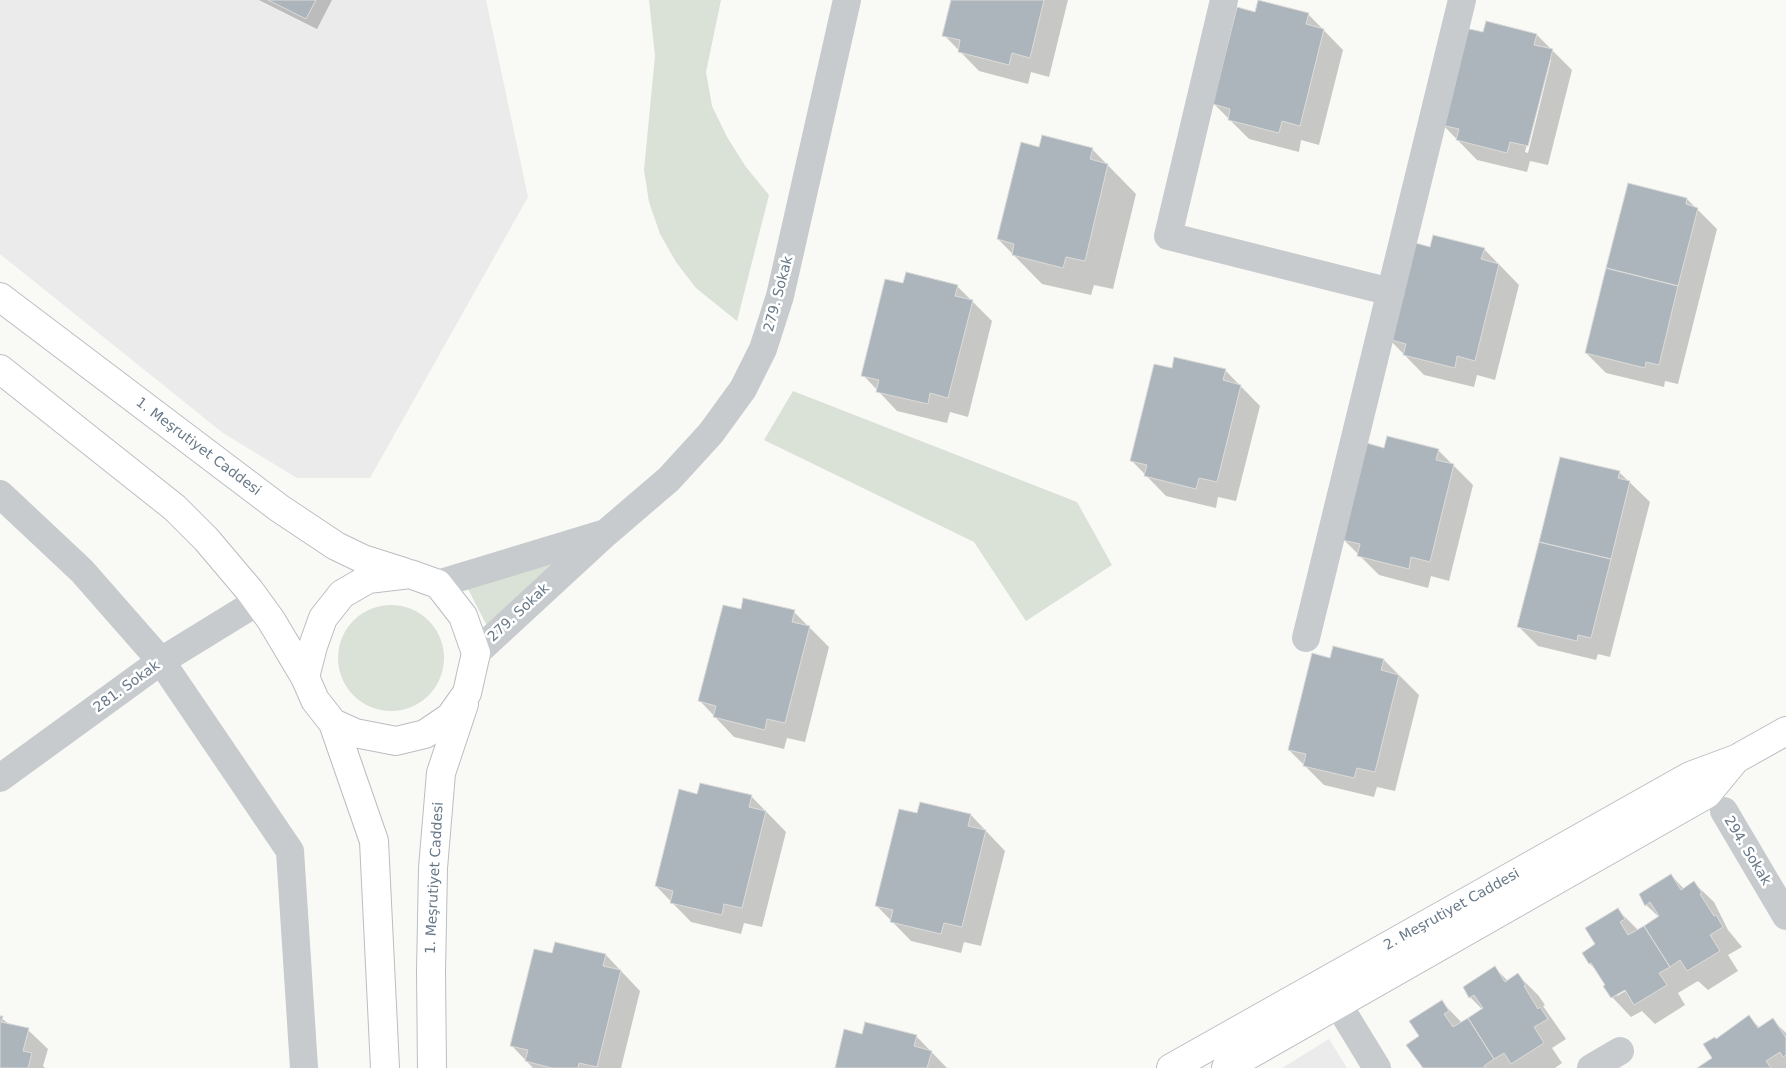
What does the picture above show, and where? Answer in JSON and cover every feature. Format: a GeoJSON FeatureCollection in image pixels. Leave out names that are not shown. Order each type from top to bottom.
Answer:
{"type":"FeatureCollection","features":[{"type":"Feature","properties":{"kind":"main road","name":"1. Meşrutiyet Caddesi"},"geometry":{"type":"LineString","coordinates":[[0,297],[279,508],[336,546],[363,558],[410,574]]}},
{"type":"Feature","properties":{"kind":"main road"},"geometry":{"type":"LineString","coordinates":[[0,369],[175,508],[206,539],[271,620],[305,677],[314,700],[333,723],[374,841],[385,1068]]}},
{"type":"Feature","properties":{"kind":"main road"},"geometry":{"type":"LineString","coordinates":[[305,677],[323,618],[342,594],[368,580],[410,574],[438,584],[463,616],[476,653],[467,693],[450,717],[425,734],[396,741],[354,734],[333,723]]}},
{"type":"Feature","properties":{"kind":"main road","name":"1. Meşrutiyet Caddesi"},"geometry":{"type":"LineString","coordinates":[[432,1068],[433,868],[441,773],[467,693]]}},
{"type":"Feature","properties":{"kind":"main road","name":"2. Meşrutiyet Caddesi"},"geometry":{"type":"LineString","coordinates":[[1171,1068],[1690,776],[1736,759],[1786,731]]}},
{"type":"Feature","properties":{"kind":"main road","name":"2. Meşrutiyet Caddesi"},"geometry":{"type":"LineString","coordinates":[[1226,1068],[1707,794],[1736,759]]}},
{"type":"Feature","properties":{"kind":"street","name":"279. Sokak"},"geometry":{"type":"LineString","coordinates":[[476,653],[606,533],[669,479],[711,433],[743,389],[759,357],[780,296],[847,0]]}},
{"type":"Feature","properties":{"kind":"street"},"geometry":{"type":"LineString","coordinates":[[1224,0],[1168,236],[1390,292]]}},
{"type":"Feature","properties":{"kind":"street"},"geometry":{"type":"LineString","coordinates":[[1306,638],[1462,0]]}},
{"type":"Feature","properties":{"kind":"street"},"geometry":{"type":"LineString","coordinates":[[0,494],[82,571],[162,662],[290,851],[304,1068]]}},
{"type":"Feature","properties":{"kind":"street","name":"279. Sokak"},"geometry":{"type":"LineString","coordinates":[[438,584],[606,533]]}},
{"type":"Feature","properties":{"kind":"street","name":"281. Sokak"},"geometry":{"type":"LineString","coordinates":[[0,778],[162,662],[257,602]]}},
{"type":"Feature","properties":{"kind":"street","name":"294. Sokak"},"geometry":{"type":"LineString","coordinates":[[1724,811],[1786,916]]}},
{"type":"Feature","properties":{"kind":"street"},"geometry":{"type":"LineString","coordinates":[[1344,1014],[1377,1068]]}},
{"type":"Feature","properties":{"kind":"street"},"geometry":{"type":"LineString","coordinates":[[1591,1068],[1620,1051]]}},
{"type":"Feature","properties":{"kind":"shaded area"},"geometry":{"type":"Polygon","coordinates":[[[0,0],[486,0],[528,197],[370,478],[297,478],[223,433],[0,254],[0,0]]]}},
{"type":"Feature","properties":{"kind":"shaded area"},"geometry":{"type":"Polygon","coordinates":[[[649,0],[721,0],[706,72],[712,106],[727,137],[746,167],[769,195],[737,321],[696,288],[676,262],[660,234],[649,202],[644,170],[655,56],[649,0]]]}},
{"type":"Feature","properties":{"kind":"shaded area"},"geometry":{"type":"Polygon","coordinates":[[[793,391],[1077,502],[1112,565],[1026,621],[974,542],[764,440],[793,391]]]}},
{"type":"Feature","properties":{"kind":"shaded area"},"geometry":{"type":"Polygon","coordinates":[[[564,559],[487,626],[467,587],[564,559]]]}},
{"type":"Feature","properties":{"kind":"shaded area"},"geometry":{"type":"Polygon","coordinates":[[[391,605],[411,609],[428,621],[440,638],[444,658],[440,678],[428,695],[411,707],[391,711],[371,707],[354,695],[342,678],[338,658],[342,638],[354,621],[371,609],[391,605]]]}},
{"type":"Feature","properties":{"kind":"shaded area"},"geometry":{"type":"Polygon","coordinates":[[[1329,1039],[1347,1068],[1282,1068],[1329,1039]]]}},
{"type":"Feature","properties":{"kind":"building"},"geometry":{"type":"Polygon","coordinates":[[[268,0],[316,0],[306,19],[268,0]]]}},
{"type":"Feature","properties":{"kind":"building"},"geometry":{"type":"Polygon","coordinates":[[[951,0],[1044,0],[1030,58],[1012,53],[1009,65],[958,52],[960,40],[942,36],[951,0]]]}},
{"type":"Feature","properties":{"kind":"building"},"geometry":{"type":"Polygon","coordinates":[[[1258,0],[1309,13],[1306,24],[1324,29],[1300,126],[1282,121],[1279,133],[1228,120],[1230,109],[1213,104],[1237,7],[1255,12],[1258,0]]]}},
{"type":"Feature","properties":{"kind":"building"},"geometry":{"type":"Polygon","coordinates":[[[1486,21],[1537,34],[1534,45],[1553,49],[1528,146],[1510,142],[1507,153],[1456,140],[1459,129],[1441,125],[1465,28],[1483,32],[1486,21]]]}},
{"type":"Feature","properties":{"kind":"building"},"geometry":{"type":"Polygon","coordinates":[[[1042,135],[1093,148],[1090,159],[1108,164],[1085,261],[1066,257],[1063,268],[1012,255],[1014,244],[997,239],[1021,142],[1039,147],[1042,135]]]}},
{"type":"Feature","properties":{"kind":"building"},"geometry":{"type":"Polygon","coordinates":[[[1628,183],[1687,198],[1686,204],[1698,208],[1678,286],[1606,268],[1628,183]]]}},
{"type":"Feature","properties":{"kind":"building"},"geometry":{"type":"Polygon","coordinates":[[[1433,235],[1485,248],[1481,259],[1499,264],[1475,361],[1457,356],[1455,368],[1403,355],[1406,344],[1388,339],[1412,242],[1430,247],[1433,235]]]}},
{"type":"Feature","properties":{"kind":"building"},"geometry":{"type":"Polygon","coordinates":[[[1606,268],[1678,286],[1659,365],[1646,362],[1645,368],[1585,353],[1606,268]]]}},
{"type":"Feature","properties":{"kind":"building"},"geometry":{"type":"Polygon","coordinates":[[[906,272],[958,285],[955,296],[973,300],[948,398],[930,393],[928,404],[876,392],[879,380],[861,376],[885,279],[903,283],[906,272]]]}},
{"type":"Feature","properties":{"kind":"building"},"geometry":{"type":"Polygon","coordinates":[[[1174,357],[1226,369],[1223,380],[1241,385],[1217,482],[1199,478],[1196,489],[1144,476],[1147,465],[1130,461],[1154,364],[1172,368],[1174,357]]]}},
{"type":"Feature","properties":{"kind":"building"},"geometry":{"type":"Polygon","coordinates":[[[1387,436],[1439,449],[1436,460],[1454,464],[1430,562],[1411,557],[1409,569],[1357,556],[1360,544],[1342,540],[1367,443],[1384,448],[1387,436]]]}},
{"type":"Feature","properties":{"kind":"building"},"geometry":{"type":"Polygon","coordinates":[[[1560,457],[1620,471],[1618,478],[1630,481],[1611,559],[1539,542],[1560,457]]]}},
{"type":"Feature","properties":{"kind":"building"},"geometry":{"type":"Polygon","coordinates":[[[1539,542],[1611,559],[1591,638],[1578,635],[1577,641],[1517,627],[1539,542]]]}},
{"type":"Feature","properties":{"kind":"building"},"geometry":{"type":"Polygon","coordinates":[[[743,598],[795,610],[792,622],[810,626],[785,723],[767,719],[765,730],[713,717],[716,706],[698,701],[723,605],[741,609],[743,598]]]}},
{"type":"Feature","properties":{"kind":"building"},"geometry":{"type":"Polygon","coordinates":[[[1333,646],[1384,659],[1381,670],[1399,675],[1375,772],[1357,768],[1354,778],[1303,766],[1306,754],[1288,750],[1312,653],[1330,658],[1333,646]]]}},
{"type":"Feature","properties":{"kind":"building"},"geometry":{"type":"Polygon","coordinates":[[[700,783],[752,795],[749,807],[766,811],[742,908],[724,904],[722,915],[670,903],[673,891],[655,886],[679,789],[697,794],[700,783]]]}},
{"type":"Feature","properties":{"kind":"building"},"geometry":{"type":"Polygon","coordinates":[[[920,802],[971,814],[968,826],[986,830],[962,927],[944,923],[941,934],[890,922],[893,910],[875,906],[899,809],[917,813],[920,802]]]}},
{"type":"Feature","properties":{"kind":"building"},"geometry":{"type":"Polygon","coordinates":[[[1671,874],[1681,890],[1694,881],[1702,893],[1700,894],[1723,927],[1710,935],[1720,951],[1687,971],[1680,960],[1670,967],[1644,926],[1659,916],[1650,902],[1645,906],[1639,894],[1671,874]]]}},
{"type":"Feature","properties":{"kind":"building"},"geometry":{"type":"Polygon","coordinates":[[[1618,908],[1625,919],[1620,922],[1628,935],[1644,926],[1670,967],[1659,973],[1667,985],[1634,1005],[1625,990],[1611,998],[1591,963],[1589,964],[1582,953],[1595,944],[1585,928],[1618,908]]]}},
{"type":"Feature","properties":{"kind":"building"},"geometry":{"type":"Polygon","coordinates":[[[555,942],[606,954],[603,966],[621,970],[597,1067],[579,1063],[578,1068],[552,1068],[525,1061],[528,1050],[510,1046],[534,949],[552,953],[555,942]]]}},
{"type":"Feature","properties":{"kind":"building"},"geometry":{"type":"Polygon","coordinates":[[[1495,966],[1505,982],[1518,973],[1538,1009],[1540,1007],[1548,1019],[1534,1027],[1544,1043],[1511,1064],[1504,1053],[1494,1059],[1468,1018],[1483,1008],[1474,995],[1469,998],[1463,987],[1495,966]]]}},
{"type":"Feature","properties":{"kind":"building"},"geometry":{"type":"Polygon","coordinates":[[[1442,1000],[1449,1011],[1444,1014],[1453,1027],[1468,1018],[1494,1059],[1484,1066],[1485,1068],[1423,1068],[1406,1045],[1419,1036],[1409,1021],[1442,1000]]]}},
{"type":"Feature","properties":{"kind":"building"},"geometry":{"type":"Polygon","coordinates":[[[1749,1015],[1758,1028],[1773,1018],[1786,1038],[1786,1055],[1783,1057],[1780,1052],[1766,1061],[1771,1068],[1697,1068],[1712,1058],[1703,1044],[1715,1037],[1716,1039],[1749,1015]]]}},
{"type":"Feature","properties":{"kind":"building"},"geometry":{"type":"Polygon","coordinates":[[[0,1016],[3,1016],[1,1022],[29,1028],[23,1051],[32,1053],[28,1068],[0,1068],[0,1016]]]}},
{"type":"Feature","properties":{"kind":"building"},"geometry":{"type":"Polygon","coordinates":[[[865,1022],[917,1035],[914,1046],[932,1051],[927,1068],[835,1068],[844,1029],[862,1034],[865,1022]]]}}]}
